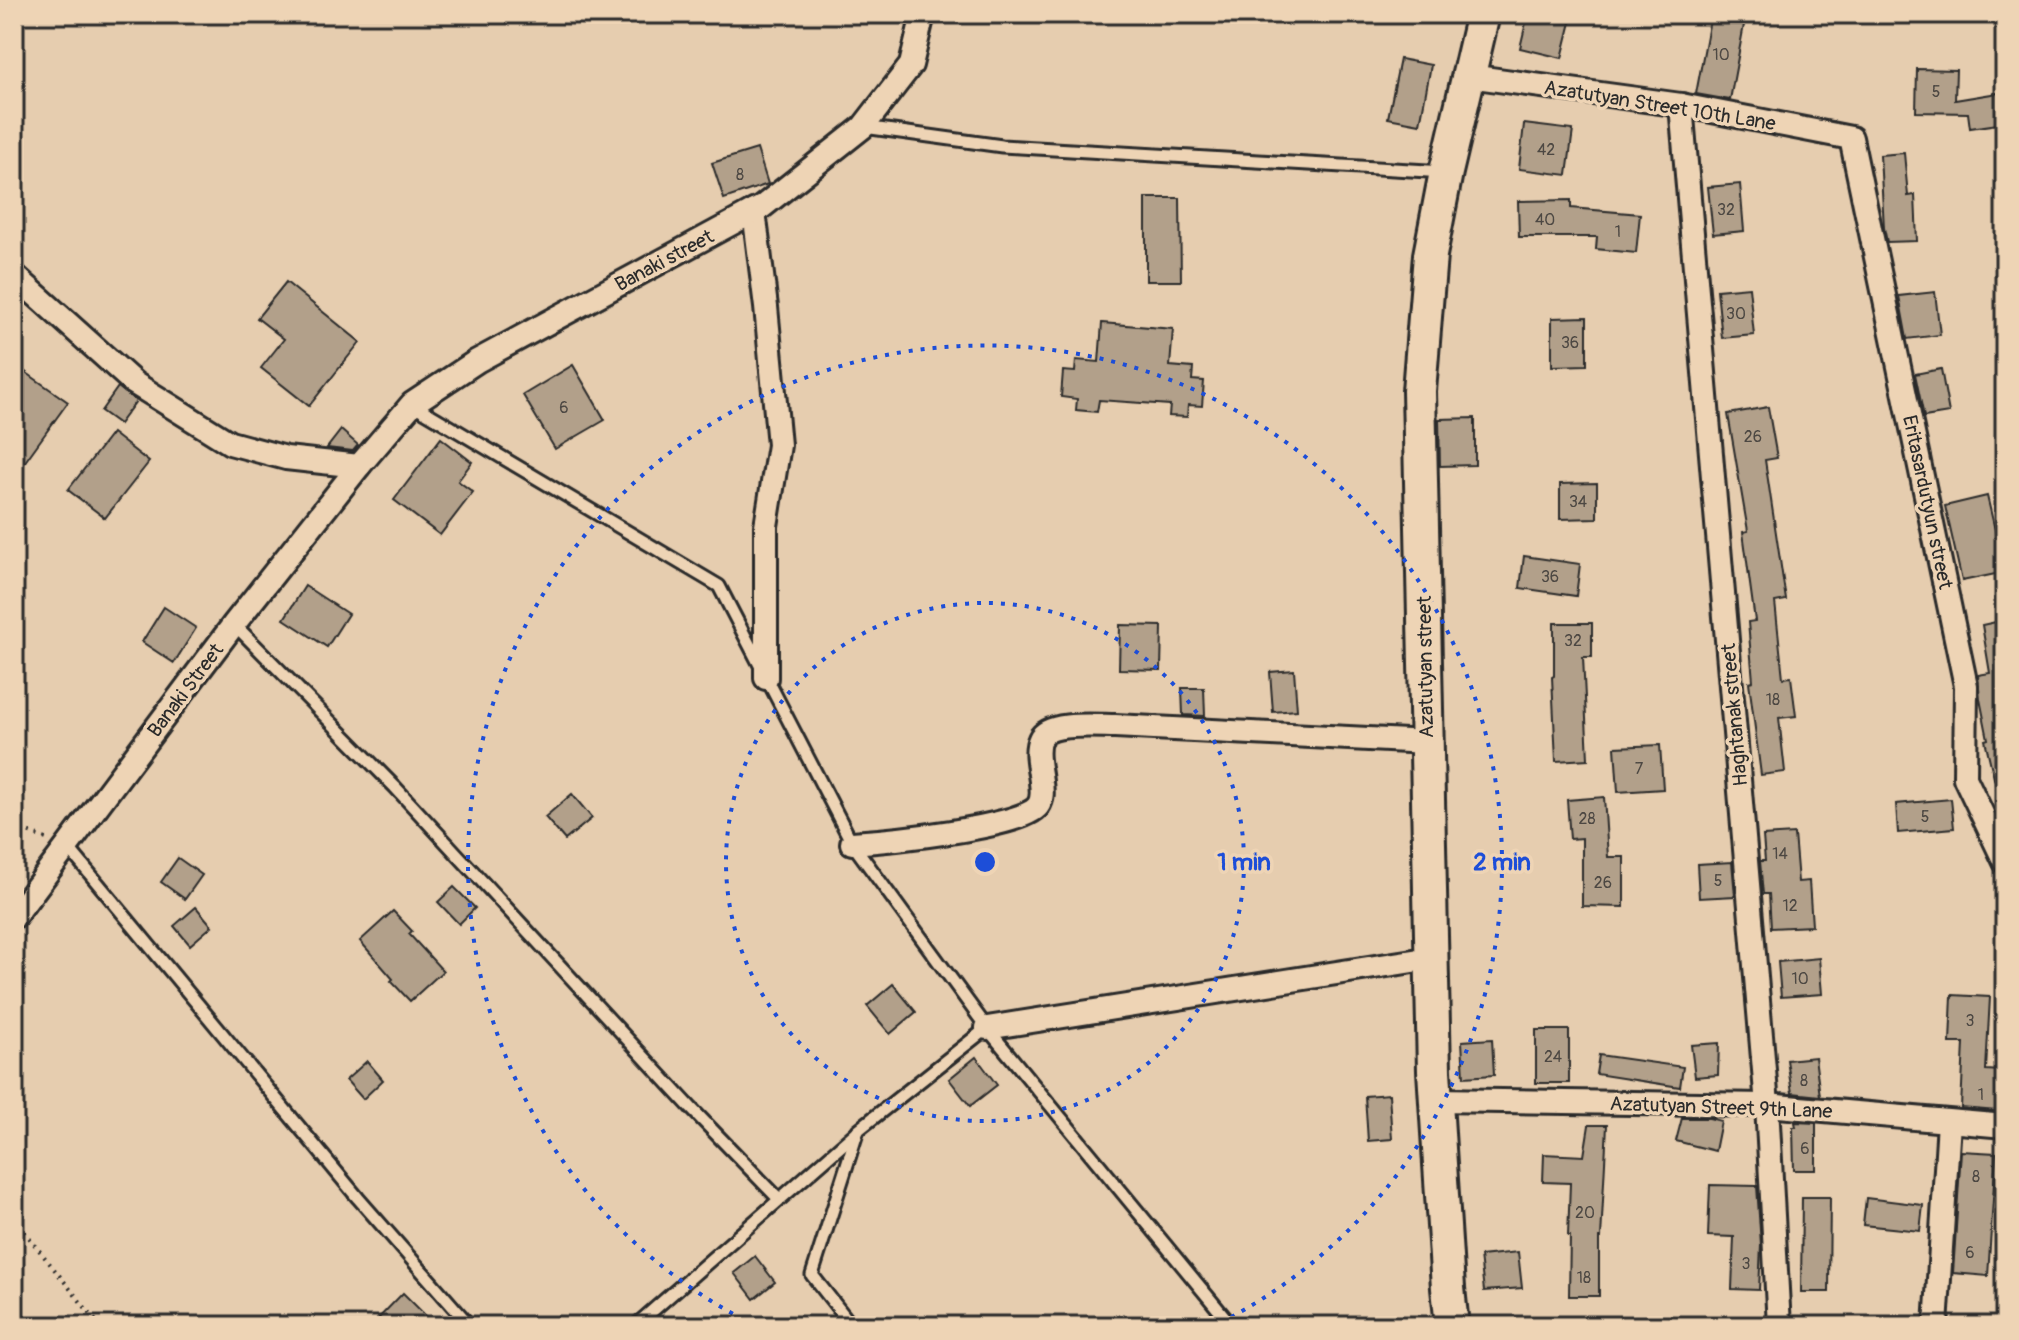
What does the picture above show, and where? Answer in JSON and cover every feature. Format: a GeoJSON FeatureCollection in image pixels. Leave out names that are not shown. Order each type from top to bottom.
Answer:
{"type":"FeatureCollection","features":[{"type":"Feature","properties":{"kind":"street","name":"Banaki street"},"geometry":{"type":"LineString","coordinates":[[359,466],[412,404],[477,361],[762,207],[863,127],[911,65],[923,14]]}},
{"type":"Feature","properties":{"kind":"street","name":"Azatutyan street"},"geometry":{"type":"LineString","coordinates":[[1452,1326],[1436,1100],[1419,391],[1430,255],[1483,14]]}},
{"type":"Feature","properties":{"kind":"street","name":"Azatutyan Street 10th Lane"},"geometry":{"type":"LineString","coordinates":[[1469,76],[1681,105],[1851,138]]}},
{"type":"Feature","properties":{"kind":"street","name":"Haghtanak street"},"geometry":{"type":"LineString","coordinates":[[1681,105],[1767,1105],[1779,1326]]}},
{"type":"Feature","properties":{"kind":"street","name":"Eritasardutyun street"},"geometry":{"type":"LineString","coordinates":[[1851,138],[1966,686],[1965,778],[2005,862]]}},
{"type":"Feature","properties":{"kind":"street"},"geometry":{"type":"LineString","coordinates":[[754,211],[779,445],[766,526],[766,678]]}},
{"type":"Feature","properties":{"kind":"street"},"geometry":{"type":"LineString","coordinates":[[14,275],[134,383],[230,443],[286,458],[359,466]]}},
{"type":"Feature","properties":{"kind":"street","name":"Banaki Street"},"geometry":{"type":"LineString","coordinates":[[14,917],[234,624],[359,466]]}},
{"type":"Feature","properties":{"kind":"street"},"geometry":{"type":"LineString","coordinates":[[852,843],[954,831],[1025,815],[1037,806],[1042,793],[1037,752],[1040,737],[1065,726],[1427,742]]}},
{"type":"Feature","properties":{"kind":"street"},"geometry":{"type":"LineString","coordinates":[[987,1028],[1432,958]]}},
{"type":"Feature","properties":{"kind":"street","name":"Azatutyan Street 9th Lane"},"geometry":{"type":"LineString","coordinates":[[1436,1100],[1767,1105],[2005,1126]]}},
{"type":"Feature","properties":{"kind":"street"},"geometry":{"type":"LineString","coordinates":[[1936,1326],[1949,1122]]}},
{"type":"Feature","properties":{"kind":"lane"},"geometry":{"type":"LineString","coordinates":[[863,127],[1002,146],[1446,172]]}},
{"type":"Feature","properties":{"kind":"lane"},"geometry":{"type":"LineString","coordinates":[[412,404],[719,586],[852,843],[987,1028],[1232,1326]]}},
{"type":"Feature","properties":{"kind":"lane"},"geometry":{"type":"LineString","coordinates":[[234,624],[395,787],[779,1199]]}},
{"type":"Feature","properties":{"kind":"lane"},"geometry":{"type":"LineString","coordinates":[[67,846],[358,1198],[470,1326]]}},
{"type":"Feature","properties":{"kind":"lane"},"geometry":{"type":"LineString","coordinates":[[635,1326],[858,1130],[987,1028]]}},
{"type":"Feature","properties":{"kind":"lane"},"geometry":{"type":"LineString","coordinates":[[852,1326],[812,1275],[858,1130]]}},
{"type":"Feature","properties":{"kind":"path"},"geometry":{"type":"LineString","coordinates":[[14,827],[67,846]]}},
{"type":"Feature","properties":{"kind":"path"},"geometry":{"type":"LineString","coordinates":[[14,1219],[100,1326]]}},
{"type":"Feature","properties":{"kind":"building"},"geometry":{"type":"Polygon","coordinates":[[[1528,14],[1573,14],[1562,58],[1520,48],[1528,14]]]}},
{"type":"Feature","properties":{"kind":"building"},"geometry":{"type":"Polygon","coordinates":[[[1711,14],[1746,14],[1730,100],[1696,94],[1711,14]]]}},
{"type":"Feature","properties":{"kind":"building"},"geometry":{"type":"Polygon","coordinates":[[[1400,59],[1431,65],[1420,124],[1388,118],[1400,59]]]}},
{"type":"Feature","properties":{"kind":"building"},"geometry":{"type":"Polygon","coordinates":[[[1917,69],[1956,70],[1955,100],[2004,92],[2005,123],[1970,128],[1968,113],[1916,112],[1917,69]]]}},
{"type":"Feature","properties":{"kind":"building"},"geometry":{"type":"Polygon","coordinates":[[[1524,124],[1573,130],[1567,175],[1519,169],[1524,124]]]}},
{"type":"Feature","properties":{"kind":"building"},"geometry":{"type":"Polygon","coordinates":[[[757,149],[768,184],[724,199],[712,163],[757,149]]]}},
{"type":"Feature","properties":{"kind":"building"},"geometry":{"type":"Polygon","coordinates":[[[1904,153],[1908,196],[1915,195],[1917,241],[1887,242],[1880,155],[1904,153]]]}},
{"type":"Feature","properties":{"kind":"building"},"geometry":{"type":"Polygon","coordinates":[[[1740,184],[1744,231],[1713,234],[1708,187],[1740,184]]]}},
{"type":"Feature","properties":{"kind":"building"},"geometry":{"type":"Polygon","coordinates":[[[1146,198],[1180,198],[1181,281],[1146,281],[1146,198]]]}},
{"type":"Feature","properties":{"kind":"building"},"geometry":{"type":"Polygon","coordinates":[[[1571,200],[1571,208],[1640,214],[1636,253],[1596,249],[1597,237],[1519,237],[1518,201],[1571,200]]]}},
{"type":"Feature","properties":{"kind":"building"},"geometry":{"type":"Polygon","coordinates":[[[286,282],[360,342],[309,406],[261,368],[284,339],[257,318],[286,282]]]}},
{"type":"Feature","properties":{"kind":"building"},"geometry":{"type":"Polygon","coordinates":[[[1749,287],[1754,335],[1722,338],[1717,290],[1749,287]]]}},
{"type":"Feature","properties":{"kind":"building"},"geometry":{"type":"Polygon","coordinates":[[[1935,292],[1940,335],[1907,339],[1899,296],[1935,292]]]}},
{"type":"Feature","properties":{"kind":"building"},"geometry":{"type":"Polygon","coordinates":[[[1587,317],[1587,365],[1552,366],[1552,318],[1587,317]]]}},
{"type":"Feature","properties":{"kind":"building"},"geometry":{"type":"Polygon","coordinates":[[[1102,323],[1173,329],[1170,366],[1193,368],[1192,380],[1204,381],[1202,406],[1188,405],[1187,417],[1169,416],[1170,405],[1099,400],[1097,412],[1076,410],[1077,399],[1061,397],[1063,371],[1075,372],[1076,360],[1099,362],[1102,323]]]}},
{"type":"Feature","properties":{"kind":"building"},"geometry":{"type":"Polygon","coordinates":[[[14,364],[68,402],[14,477],[14,364]]]}},
{"type":"Feature","properties":{"kind":"building"},"geometry":{"type":"Polygon","coordinates":[[[573,365],[605,420],[555,449],[523,395],[573,365]]]}},
{"type":"Feature","properties":{"kind":"building"},"geometry":{"type":"Polygon","coordinates":[[[1941,369],[1949,413],[1924,417],[1915,374],[1941,369]]]}},
{"type":"Feature","properties":{"kind":"building"},"geometry":{"type":"Polygon","coordinates":[[[118,387],[136,401],[119,424],[101,411],[118,387]]]}},
{"type":"Feature","properties":{"kind":"building"},"geometry":{"type":"Polygon","coordinates":[[[1768,407],[1777,458],[1765,460],[1786,600],[1775,602],[1783,678],[1791,677],[1796,716],[1779,718],[1785,772],[1761,775],[1749,682],[1753,681],[1748,622],[1755,621],[1743,532],[1748,531],[1728,414],[1768,407]]]}},
{"type":"Feature","properties":{"kind":"building"},"geometry":{"type":"Polygon","coordinates":[[[1475,418],[1475,465],[1440,466],[1439,419],[1475,418]]]}},
{"type":"Feature","properties":{"kind":"building"},"geometry":{"type":"Polygon","coordinates":[[[341,430],[358,445],[353,451],[327,448],[341,430]]]}},
{"type":"Feature","properties":{"kind":"building"},"geometry":{"type":"Polygon","coordinates":[[[112,433],[149,462],[105,518],[68,490],[112,433]]]}},
{"type":"Feature","properties":{"kind":"building"},"geometry":{"type":"Polygon","coordinates":[[[441,438],[472,462],[458,481],[473,492],[440,535],[394,500],[441,438]]]}},
{"type":"Feature","properties":{"kind":"building"},"geometry":{"type":"Polygon","coordinates":[[[1597,483],[1597,518],[1560,519],[1560,484],[1597,483]]]}},
{"type":"Feature","properties":{"kind":"building"},"geometry":{"type":"Polygon","coordinates":[[[1987,496],[2005,572],[1962,581],[1945,506],[1987,496]]]}},
{"type":"Feature","properties":{"kind":"building"},"geometry":{"type":"Polygon","coordinates":[[[1524,556],[1580,564],[1576,596],[1520,588],[1524,556]]]}},
{"type":"Feature","properties":{"kind":"building"},"geometry":{"type":"Polygon","coordinates":[[[305,586],[348,614],[327,647],[284,619],[305,586]]]}},
{"type":"Feature","properties":{"kind":"building"},"geometry":{"type":"Polygon","coordinates":[[[164,607],[196,628],[174,663],[142,642],[164,607]]]}},
{"type":"Feature","properties":{"kind":"building"},"geometry":{"type":"Polygon","coordinates":[[[2005,620],[2005,794],[1998,795],[1985,740],[1988,739],[1978,675],[1990,673],[1982,625],[2005,620]]]}},
{"type":"Feature","properties":{"kind":"building"},"geometry":{"type":"Polygon","coordinates":[[[1554,623],[1592,623],[1592,657],[1583,657],[1588,759],[1556,761],[1552,677],[1554,623]]]}},
{"type":"Feature","properties":{"kind":"building"},"geometry":{"type":"Polygon","coordinates":[[[1120,625],[1162,626],[1161,670],[1119,669],[1120,625]]]}},
{"type":"Feature","properties":{"kind":"building"},"geometry":{"type":"Polygon","coordinates":[[[1294,670],[1297,710],[1273,712],[1270,672],[1294,670]]]}},
{"type":"Feature","properties":{"kind":"building"},"geometry":{"type":"Polygon","coordinates":[[[1182,688],[1204,688],[1205,716],[1183,715],[1182,688]]]}},
{"type":"Feature","properties":{"kind":"building"},"geometry":{"type":"Polygon","coordinates":[[[1660,745],[1663,789],[1618,792],[1615,747],[1660,745]]]}},
{"type":"Feature","properties":{"kind":"building"},"geometry":{"type":"Polygon","coordinates":[[[572,794],[592,818],[565,840],[545,817],[572,794]]]}},
{"type":"Feature","properties":{"kind":"building"},"geometry":{"type":"Polygon","coordinates":[[[1604,797],[1608,857],[1624,857],[1624,907],[1582,906],[1582,838],[1570,839],[1567,800],[1604,797]]]}},
{"type":"Feature","properties":{"kind":"building"},"geometry":{"type":"Polygon","coordinates":[[[1951,799],[1954,828],[1898,833],[1896,804],[1951,799]]]}},
{"type":"Feature","properties":{"kind":"building"},"geometry":{"type":"Polygon","coordinates":[[[1794,834],[1798,882],[1809,881],[1812,926],[1771,928],[1769,894],[1763,894],[1760,861],[1765,861],[1763,836],[1794,834]]]}},
{"type":"Feature","properties":{"kind":"building"},"geometry":{"type":"Polygon","coordinates":[[[178,858],[202,875],[185,899],[161,882],[178,858]]]}},
{"type":"Feature","properties":{"kind":"building"},"geometry":{"type":"Polygon","coordinates":[[[1732,862],[1735,896],[1699,898],[1697,864],[1732,862]]]}},
{"type":"Feature","properties":{"kind":"building"},"geometry":{"type":"Polygon","coordinates":[[[454,887],[475,908],[459,924],[438,902],[454,887]]]}},
{"type":"Feature","properties":{"kind":"building"},"geometry":{"type":"Polygon","coordinates":[[[196,907],[212,926],[190,945],[174,926],[196,907]]]}},
{"type":"Feature","properties":{"kind":"building"},"geometry":{"type":"Polygon","coordinates":[[[393,911],[412,931],[409,934],[443,971],[410,1001],[360,941],[393,911]]]}},
{"type":"Feature","properties":{"kind":"building"},"geometry":{"type":"Polygon","coordinates":[[[1819,958],[1822,994],[1781,997],[1778,962],[1819,958]]]}},
{"type":"Feature","properties":{"kind":"building"},"geometry":{"type":"Polygon","coordinates":[[[893,984],[916,1012],[890,1034],[867,1006],[893,984]]]}},
{"type":"Feature","properties":{"kind":"building"},"geometry":{"type":"Polygon","coordinates":[[[1952,995],[1990,997],[1986,1070],[2001,1071],[1998,1111],[1961,1108],[1964,1043],[1950,1043],[1952,995]]]}},
{"type":"Feature","properties":{"kind":"building"},"geometry":{"type":"Polygon","coordinates":[[[1536,1030],[1569,1030],[1569,1083],[1536,1083],[1536,1030]]]}},
{"type":"Feature","properties":{"kind":"building"},"geometry":{"type":"Polygon","coordinates":[[[1492,1039],[1494,1075],[1464,1077],[1462,1041],[1492,1039]]]}},
{"type":"Feature","properties":{"kind":"building"},"geometry":{"type":"Polygon","coordinates":[[[1719,1043],[1718,1075],[1695,1077],[1691,1045],[1719,1043]]]}},
{"type":"Feature","properties":{"kind":"building"},"geometry":{"type":"Polygon","coordinates":[[[1599,1055],[1683,1067],[1680,1087],[1596,1074],[1599,1055]]]}},
{"type":"Feature","properties":{"kind":"building"},"geometry":{"type":"Polygon","coordinates":[[[976,1057],[997,1085],[970,1106],[949,1079],[976,1057]]]}},
{"type":"Feature","properties":{"kind":"building"},"geometry":{"type":"Polygon","coordinates":[[[1815,1057],[1820,1096],[1792,1093],[1787,1060],[1815,1057]]]}},
{"type":"Feature","properties":{"kind":"building"},"geometry":{"type":"Polygon","coordinates":[[[367,1061],[383,1080],[363,1099],[346,1080],[367,1061]]]}},
{"type":"Feature","properties":{"kind":"building"},"geometry":{"type":"Polygon","coordinates":[[[1389,1094],[1392,1139],[1368,1141],[1365,1096],[1389,1094]]]}},
{"type":"Feature","properties":{"kind":"building"},"geometry":{"type":"Polygon","coordinates":[[[1682,1118],[1721,1121],[1715,1151],[1676,1141],[1682,1118]]]}},
{"type":"Feature","properties":{"kind":"building"},"geometry":{"type":"Polygon","coordinates":[[[1795,1122],[1816,1123],[1816,1170],[1794,1170],[1795,1122]]]}},
{"type":"Feature","properties":{"kind":"building"},"geometry":{"type":"Polygon","coordinates":[[[1589,1125],[1607,1125],[1599,1238],[1599,1296],[1569,1296],[1570,1183],[1543,1182],[1544,1154],[1584,1156],[1589,1125]]]}},
{"type":"Feature","properties":{"kind":"building"},"geometry":{"type":"Polygon","coordinates":[[[1961,1151],[1996,1153],[1988,1276],[1953,1273],[1961,1151]]]}},
{"type":"Feature","properties":{"kind":"building"},"geometry":{"type":"Polygon","coordinates":[[[1710,1185],[1757,1186],[1761,1245],[1759,1290],[1732,1289],[1734,1237],[1708,1236],[1710,1185]]]}},
{"type":"Feature","properties":{"kind":"building"},"geometry":{"type":"Polygon","coordinates":[[[1802,1197],[1830,1197],[1829,1292],[1801,1292],[1802,1197]]]}},
{"type":"Feature","properties":{"kind":"building"},"geometry":{"type":"Polygon","coordinates":[[[1866,1198],[1923,1205],[1920,1231],[1863,1225],[1866,1198]]]}},
{"type":"Feature","properties":{"kind":"building"},"geometry":{"type":"Polygon","coordinates":[[[1518,1252],[1522,1288],[1484,1291],[1480,1256],[1518,1252]]]}},
{"type":"Feature","properties":{"kind":"building"},"geometry":{"type":"Polygon","coordinates":[[[755,1256],[775,1282],[754,1299],[734,1273],[755,1256]]]}},
{"type":"Feature","properties":{"kind":"building"},"geometry":{"type":"Polygon","coordinates":[[[403,1293],[436,1326],[371,1326],[403,1293]]]}}]}
